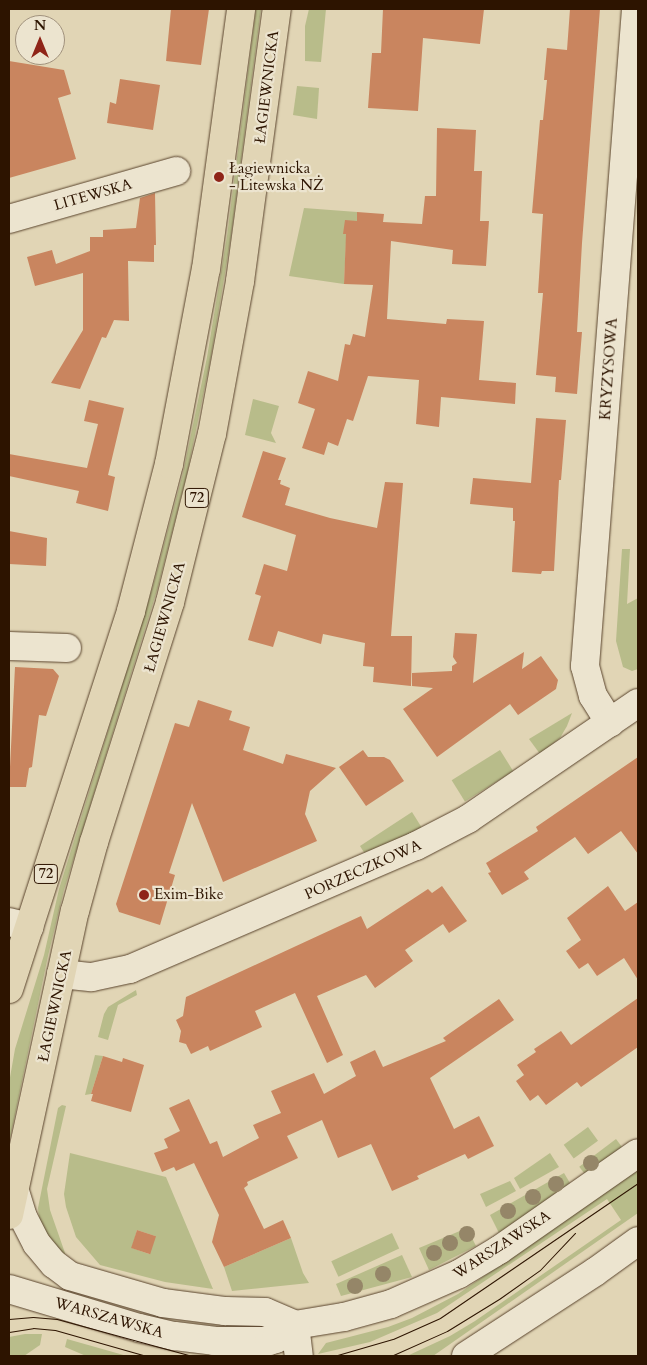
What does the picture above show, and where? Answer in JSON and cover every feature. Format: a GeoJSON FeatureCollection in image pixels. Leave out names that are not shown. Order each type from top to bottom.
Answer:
{"type":"FeatureCollection","features":[{"type":"Feature","properties":{"kind":"main road","name":"72"},"geometry":{"type":"LineString","coordinates":[[9,989],[19,924],[131,611],[169,464],[206,269],[241,9]]}},
{"type":"Feature","properties":{"kind":"main road","name":"ŁAGIEWNICKA"},"geometry":{"type":"LineString","coordinates":[[9,1215],[75,911],[94,842],[170,602],[212,434],[240,281],[277,9]]}},
{"type":"Feature","properties":{"kind":"street","name":"KRYZYSOWA"},"geometry":{"type":"LineString","coordinates":[[610,722],[593,696],[586,666],[636,9]]}},
{"type":"Feature","properties":{"kind":"street","name":"LITEWSKA"},"geometry":{"type":"LineString","coordinates":[[9,219],[176,171]]}},
{"type":"Feature","properties":{"kind":"street"},"geometry":{"type":"LineString","coordinates":[[9,646],[67,648]]}},
{"type":"Feature","properties":{"kind":"street","name":"PORZECZKOWA"},"geometry":{"type":"LineString","coordinates":[[62,974],[92,977],[130,969],[416,846],[468,819],[638,703]]}},
{"type":"Feature","properties":{"kind":"street","name":"WARSZAWSKA"},"geometry":{"type":"LineString","coordinates":[[9,1289],[138,1328],[193,1338],[269,1341],[276,1339],[295,1325],[344,1318],[383,1306],[451,1278],[499,1250],[638,1153]]}},
{"type":"Feature","properties":{"kind":"street","name":"WARSZAWSKA"},"geometry":{"type":"LineString","coordinates":[[14,1188],[23,1217],[37,1244],[54,1264],[70,1276],[163,1303],[225,1311],[265,1312],[295,1325]]}},
{"type":"Feature","properties":{"kind":"street"},"geometry":{"type":"LineString","coordinates":[[466,1356],[596,1272],[638,1241]]}},
{"type":"Feature","properties":{"kind":"street"},"geometry":{"type":"LineString","coordinates":[[295,1325],[299,1356]]}},
{"type":"Feature","properties":{"kind":"green space"},"geometry":{"type":"Polygon","coordinates":[[[256,9],[261,9],[231,237],[211,357],[187,474],[158,587],[64,890],[48,956],[9,1144],[9,1083],[15,1049],[44,955],[59,889],[153,586],[183,473],[207,357],[227,236],[256,9]]]}},
{"type":"Feature","properties":{"kind":"green space"},"geometry":{"type":"Polygon","coordinates":[[[309,9],[326,9],[321,62],[305,61],[305,26],[309,9]]]}},
{"type":"Feature","properties":{"kind":"green space"},"geometry":{"type":"Polygon","coordinates":[[[297,86],[319,88],[317,119],[293,115],[297,86]]]}},
{"type":"Feature","properties":{"kind":"green space"},"geometry":{"type":"Polygon","coordinates":[[[304,208],[357,212],[357,221],[347,221],[344,284],[289,276],[304,208]]]}},
{"type":"Feature","properties":{"kind":"green space"},"geometry":{"type":"Polygon","coordinates":[[[253,399],[279,406],[271,433],[276,443],[245,435],[253,399]]]}},
{"type":"Feature","properties":{"kind":"green space"},"geometry":{"type":"Polygon","coordinates":[[[622,549],[630,549],[627,604],[638,598],[638,669],[632,671],[623,667],[616,641],[622,549]]]}},
{"type":"Feature","properties":{"kind":"green space"},"geometry":{"type":"Polygon","coordinates":[[[572,713],[560,738],[540,754],[529,739],[572,713]]]}},
{"type":"Feature","properties":{"kind":"green space"},"geometry":{"type":"Polygon","coordinates":[[[500,750],[513,771],[465,801],[452,780],[500,750]]]}},
{"type":"Feature","properties":{"kind":"green space"},"geometry":{"type":"Polygon","coordinates":[[[412,812],[422,828],[365,854],[360,846],[412,812]]]}},
{"type":"Feature","properties":{"kind":"green space"},"geometry":{"type":"Polygon","coordinates":[[[136,990],[137,995],[118,1005],[108,1040],[98,1037],[104,1014],[108,1007],[136,990]]]}},
{"type":"Feature","properties":{"kind":"green space"},"geometry":{"type":"Polygon","coordinates":[[[95,1055],[103,1056],[91,1094],[85,1095],[95,1055]]]}},
{"type":"Feature","properties":{"kind":"green space"},"geometry":{"type":"Polygon","coordinates":[[[62,1105],[66,1106],[47,1189],[50,1210],[65,1253],[64,1258],[51,1249],[39,1218],[38,1208],[58,1108],[62,1105]]]}},
{"type":"Feature","properties":{"kind":"green space"},"geometry":{"type":"Polygon","coordinates":[[[588,1127],[598,1141],[574,1158],[564,1145],[588,1127]]]}},
{"type":"Feature","properties":{"kind":"green space"},"geometry":{"type":"Polygon","coordinates":[[[616,1139],[622,1147],[585,1175],[579,1167],[616,1139]]]}},
{"type":"Feature","properties":{"kind":"green space"},"geometry":{"type":"Polygon","coordinates":[[[70,1153],[166,1177],[213,1289],[165,1282],[100,1265],[76,1237],[66,1207],[64,1194],[70,1153]],[[137,1230],[132,1248],[149,1254],[155,1236],[137,1230]]]}},
{"type":"Feature","properties":{"kind":"green space"},"geometry":{"type":"Polygon","coordinates":[[[550,1153],[559,1167],[520,1189],[514,1178],[550,1153]]]}},
{"type":"Feature","properties":{"kind":"green space"},"geometry":{"type":"Polygon","coordinates":[[[638,1170],[638,1213],[433,1356],[407,1356],[450,1336],[475,1321],[621,1220],[607,1199],[437,1313],[370,1342],[318,1354],[326,1343],[388,1327],[412,1318],[458,1294],[638,1170]]]}},
{"type":"Feature","properties":{"kind":"green space"},"geometry":{"type":"Polygon","coordinates":[[[564,1173],[570,1183],[499,1233],[490,1215],[564,1173]]]}},
{"type":"Feature","properties":{"kind":"green space"},"geometry":{"type":"Polygon","coordinates":[[[510,1181],[516,1191],[486,1207],[480,1194],[510,1181]]]}},
{"type":"Feature","properties":{"kind":"green space"},"geometry":{"type":"Polygon","coordinates":[[[467,1228],[476,1246],[429,1270],[419,1248],[467,1228]]]}},
{"type":"Feature","properties":{"kind":"green space"},"geometry":{"type":"Polygon","coordinates":[[[392,1233],[399,1248],[338,1277],[331,1261],[392,1233]]]}},
{"type":"Feature","properties":{"kind":"green space"},"geometry":{"type":"Polygon","coordinates":[[[291,1238],[303,1273],[309,1283],[232,1291],[224,1267],[291,1238]]]}},
{"type":"Feature","properties":{"kind":"green space"},"geometry":{"type":"Polygon","coordinates":[[[402,1255],[412,1277],[341,1296],[336,1284],[402,1255]]]}},
{"type":"Feature","properties":{"kind":"green space"},"geometry":{"type":"Polygon","coordinates":[[[25,1334],[42,1334],[40,1345],[24,1356],[9,1356],[9,1337],[25,1334]]]}},
{"type":"Feature","properties":{"kind":"green space"},"geometry":{"type":"Polygon","coordinates":[[[67,1339],[127,1356],[86,1356],[65,1347],[67,1339]]]}},
{"type":"Feature","properties":{"kind":"building"},"geometry":{"type":"Polygon","coordinates":[[[171,9],[209,9],[201,65],[166,61],[171,9]]]}},
{"type":"Feature","properties":{"kind":"building"},"geometry":{"type":"Polygon","coordinates":[[[383,9],[484,9],[480,44],[423,38],[418,111],[368,108],[372,53],[381,53],[383,9]]]}},
{"type":"Feature","properties":{"kind":"building"},"geometry":{"type":"Polygon","coordinates":[[[570,9],[600,9],[582,243],[577,332],[582,332],[577,394],[555,392],[556,377],[536,375],[543,293],[538,293],[543,214],[532,213],[540,120],[543,120],[547,80],[544,80],[547,48],[567,50],[570,9]]]}},
{"type":"Feature","properties":{"kind":"building"},"geometry":{"type":"Polygon","coordinates":[[[9,61],[15,62],[15,65],[33,65],[64,70],[71,94],[58,98],[76,159],[9,178],[9,61]]]}},
{"type":"Feature","properties":{"kind":"building"},"geometry":{"type":"Polygon","coordinates":[[[120,79],[160,85],[153,130],[107,123],[110,102],[116,104],[120,79]]]}},
{"type":"Feature","properties":{"kind":"building"},"geometry":{"type":"Polygon","coordinates":[[[437,128],[476,130],[474,171],[482,171],[480,221],[489,221],[486,266],[452,264],[453,250],[391,241],[387,319],[446,324],[447,319],[484,321],[479,380],[516,383],[515,404],[441,397],[439,427],[416,424],[419,380],[368,376],[353,421],[347,419],[338,446],[328,442],[324,455],[302,448],[315,409],[298,403],[308,371],[338,381],[345,344],[350,345],[353,334],[365,337],[373,285],[344,284],[346,234],[343,234],[345,220],[357,221],[357,212],[384,214],[383,222],[422,224],[425,196],[436,196],[437,128]]]}},
{"type":"Feature","properties":{"kind":"building"},"geometry":{"type":"Polygon","coordinates":[[[155,193],[156,245],[154,245],[154,262],[128,261],[129,321],[114,320],[106,338],[102,337],[80,389],[51,383],[83,330],[83,273],[35,286],[27,257],[52,250],[56,264],[90,251],[90,237],[103,237],[103,230],[136,228],[140,198],[155,193]]]}},
{"type":"Feature","properties":{"kind":"building"},"geometry":{"type":"Polygon","coordinates":[[[89,400],[124,408],[108,475],[115,477],[108,511],[76,503],[79,491],[9,476],[9,454],[87,468],[98,424],[84,421],[89,400]]]}},
{"type":"Feature","properties":{"kind":"building"},"geometry":{"type":"Polygon","coordinates":[[[536,418],[566,420],[561,480],[559,480],[554,571],[542,571],[541,574],[512,572],[515,521],[513,521],[513,508],[470,504],[473,478],[531,483],[536,418]]]}},
{"type":"Feature","properties":{"kind":"building"},"geometry":{"type":"Polygon","coordinates":[[[263,451],[286,458],[278,480],[281,480],[280,484],[290,488],[285,505],[330,518],[377,528],[385,482],[403,483],[391,636],[412,636],[411,686],[373,682],[374,667],[363,666],[365,643],[323,634],[321,644],[278,631],[273,647],[248,640],[261,596],[255,594],[264,564],[287,571],[296,535],[242,517],[263,451]]]}},
{"type":"Feature","properties":{"kind":"building"},"geometry":{"type":"Polygon","coordinates":[[[9,531],[47,538],[46,566],[9,564],[9,531]]]}},
{"type":"Feature","properties":{"kind":"building"},"geometry":{"type":"Polygon","coordinates":[[[455,633],[477,634],[473,683],[524,652],[522,669],[541,656],[558,680],[556,689],[518,715],[510,704],[437,757],[403,709],[433,688],[412,686],[412,673],[452,671],[452,666],[457,663],[453,657],[455,633]]]}},
{"type":"Feature","properties":{"kind":"building"},"geometry":{"type":"Polygon","coordinates":[[[15,667],[53,669],[59,676],[46,716],[39,715],[32,767],[29,768],[26,787],[9,787],[15,667]]]}},
{"type":"Feature","properties":{"kind":"building"},"geometry":{"type":"Polygon","coordinates":[[[198,700],[232,711],[229,720],[250,727],[243,750],[283,764],[286,754],[336,768],[310,791],[305,814],[317,841],[223,882],[192,803],[169,873],[175,875],[160,925],[119,912],[116,904],[175,723],[189,727],[198,700]]]}},
{"type":"Feature","properties":{"kind":"building"},"geometry":{"type":"Polygon","coordinates":[[[363,750],[368,757],[384,757],[390,760],[404,781],[366,806],[339,767],[363,750]]]}},
{"type":"Feature","properties":{"kind":"building"},"geometry":{"type":"Polygon","coordinates":[[[638,757],[638,854],[621,831],[588,854],[575,837],[524,872],[529,879],[502,895],[488,873],[491,872],[486,863],[538,831],[536,827],[638,757]]]}},
{"type":"Feature","properties":{"kind":"building"},"geometry":{"type":"Polygon","coordinates":[[[442,886],[467,921],[449,933],[443,924],[405,950],[413,961],[375,988],[366,975],[317,996],[343,1055],[327,1063],[295,993],[255,1011],[262,1027],[210,1051],[208,1046],[191,1054],[186,1044],[179,1042],[181,1031],[176,1020],[183,1016],[186,997],[361,916],[367,929],[428,889],[432,893],[442,886]]]}},
{"type":"Feature","properties":{"kind":"building"},"geometry":{"type":"Polygon","coordinates":[[[608,886],[625,911],[638,902],[638,980],[624,958],[597,976],[588,963],[579,969],[566,951],[581,940],[567,918],[608,886]]]}},
{"type":"Feature","properties":{"kind":"building"},"geometry":{"type":"Polygon","coordinates":[[[638,998],[638,1047],[581,1087],[577,1082],[546,1105],[538,1095],[530,1101],[516,1081],[524,1075],[517,1065],[536,1052],[534,1049],[561,1031],[571,1045],[638,998]]]}},
{"type":"Feature","properties":{"kind":"building"},"geometry":{"type":"Polygon","coordinates":[[[499,999],[514,1020],[430,1078],[454,1129],[479,1116],[494,1146],[468,1159],[465,1154],[417,1176],[419,1179],[392,1191],[371,1144],[338,1158],[322,1120],[287,1136],[298,1158],[247,1182],[248,1185],[244,1188],[264,1229],[283,1220],[291,1238],[224,1267],[212,1242],[219,1215],[194,1163],[176,1171],[174,1167],[162,1172],[154,1153],[168,1148],[164,1139],[180,1131],[169,1108],[189,1099],[210,1144],[217,1141],[223,1157],[259,1138],[253,1125],[281,1113],[271,1091],[314,1073],[324,1094],[356,1076],[350,1062],[375,1050],[383,1067],[446,1041],[443,1038],[499,999]]]}},
{"type":"Feature","properties":{"kind":"building"},"geometry":{"type":"Polygon","coordinates":[[[103,1056],[122,1062],[123,1058],[144,1065],[131,1112],[91,1101],[93,1094],[91,1094],[103,1056]]]}},
{"type":"Feature","properties":{"kind":"building"},"geometry":{"type":"Polygon","coordinates":[[[137,1230],[156,1236],[150,1254],[131,1248],[137,1230]]]}},
{"type":"Feature","properties":{"kind":"tram line"},"geometry":{"type":"LineString","coordinates":[[334,1356],[393,1339],[440,1318],[638,1183]]}},
{"type":"Feature","properties":{"kind":"tram line"},"geometry":{"type":"LineString","coordinates":[[391,1356],[447,1331],[499,1299],[540,1270],[575,1233]]}},
{"type":"Feature","properties":{"kind":"tram line"},"geometry":{"type":"LineString","coordinates":[[9,1319],[33,1317],[57,1319],[192,1356]]}},
{"type":"Feature","properties":{"kind":"tram line"},"geometry":{"type":"LineString","coordinates":[[9,1332],[33,1328],[55,1330],[146,1356]]}},
{"type":"Feature","properties":{"kind":"place","name":"Łagiewnicka - Litewska NŻ"},"geometry":{"type":"Point","coordinates":[219,177]}},
{"type":"Feature","properties":{"kind":"place","name":"Exim-Bike"},"geometry":{"type":"Point","coordinates":[144,895]}}]}
